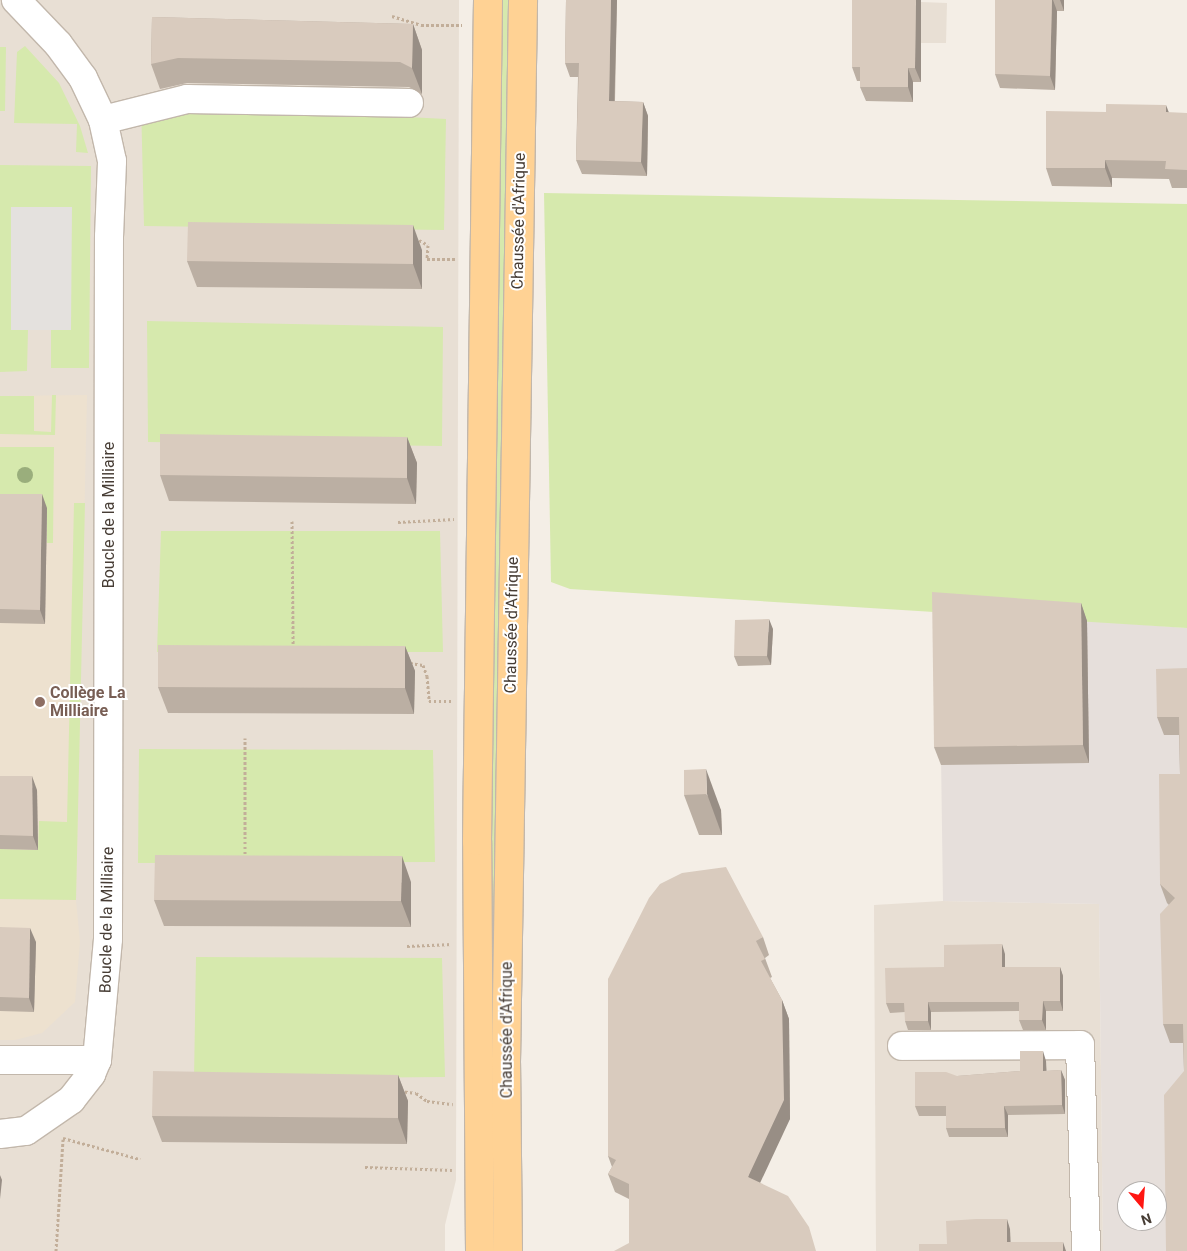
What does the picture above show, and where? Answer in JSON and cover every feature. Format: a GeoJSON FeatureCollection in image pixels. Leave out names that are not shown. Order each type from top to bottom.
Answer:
{"type":"FeatureCollection","features":[{"type":"Feature","properties":{"kind":"main road","name":"Chaussée d'Afrique"},"geometry":{"type":"LineString","coordinates":[[480,1251],[477,841],[488,0]]}},
{"type":"Feature","properties":{"kind":"main road","name":"Chaussée d'Afrique"},"geometry":{"type":"LineString","coordinates":[[508,1251],[506,1062],[523,0]]}},
{"type":"Feature","properties":{"kind":"street","name":"Boucle de la Milliaire"},"geometry":{"type":"LineString","coordinates":[[0,1134],[26,1131],[71,1100],[97,1060],[108,939],[109,237],[112,161],[103,120],[82,78],[58,44],[16,0]]}},
{"type":"Feature","properties":{"kind":"street"},"geometry":{"type":"LineString","coordinates":[[103,120],[187,99],[409,103]]}},
{"type":"Feature","properties":{"kind":"street"},"geometry":{"type":"LineString","coordinates":[[902,1046],[1080,1045],[1086,1251]]}},
{"type":"Feature","properties":{"kind":"street"},"geometry":{"type":"LineString","coordinates":[[0,1060],[97,1060]]}},
{"type":"Feature","properties":{"kind":"path"},"geometry":{"type":"LineString","coordinates":[[392,16],[422,25],[465,25]]}},
{"type":"Feature","properties":{"kind":"path"},"geometry":{"type":"LineString","coordinates":[[419,240],[428,245],[427,259],[458,259]]}},
{"type":"Feature","properties":{"kind":"path"},"geometry":{"type":"LineString","coordinates":[[398,522],[457,519]]}},
{"type":"Feature","properties":{"kind":"path"},"geometry":{"type":"LineString","coordinates":[[292,521],[293,653]]}},
{"type":"Feature","properties":{"kind":"path"},"geometry":{"type":"LineString","coordinates":[[410,663],[423,665],[427,676],[429,701],[457,701]]}},
{"type":"Feature","properties":{"kind":"path"},"geometry":{"type":"LineString","coordinates":[[245,738],[245,865]]}},
{"type":"Feature","properties":{"kind":"path"},"geometry":{"type":"LineString","coordinates":[[407,946],[456,944]]}},
{"type":"Feature","properties":{"kind":"path"},"geometry":{"type":"LineString","coordinates":[[397,1091],[416,1093],[427,1102],[456,1104]]}},
{"type":"Feature","properties":{"kind":"path"},"geometry":{"type":"LineString","coordinates":[[56,1251],[63,1133]]}},
{"type":"Feature","properties":{"kind":"path"},"geometry":{"type":"LineString","coordinates":[[63,1138],[140,1159]]}},
{"type":"Feature","properties":{"kind":"path"},"geometry":{"type":"LineString","coordinates":[[365,1167],[456,1170]]}},
{"type":"Feature","properties":{"kind":"shaded area"},"geometry":{"type":"Polygon","coordinates":[[[0,0],[459,0],[456,1180],[445,1225],[445,1251],[0,1251],[0,0]]]}},
{"type":"Feature","properties":{"kind":"shaded area"},"geometry":{"type":"Polygon","coordinates":[[[921,2],[947,3],[946,43],[921,43],[921,2]]]}},
{"type":"Feature","properties":{"kind":"shaded area"},"geometry":{"type":"Polygon","coordinates":[[[11,207],[72,207],[71,330],[11,330],[11,207]]]}},
{"type":"Feature","properties":{"kind":"shaded area","name":"Collège La Milliaire"},"geometry":{"type":"Polygon","coordinates":[[[87,395],[76,900],[80,942],[75,1002],[42,1033],[15,1040],[0,1040],[0,396],[87,395]]]}},
{"type":"Feature","properties":{"kind":"shaded area"},"geometry":{"type":"Polygon","coordinates":[[[939,610],[1187,628],[1187,1251],[1103,1251],[1099,904],[943,901],[939,610]]]}},
{"type":"Feature","properties":{"kind":"shaded area"},"geometry":{"type":"Polygon","coordinates":[[[943,901],[1099,904],[1103,1251],[876,1251],[874,905],[943,901]]]}},
{"type":"Feature","properties":{"kind":"green space"},"geometry":{"type":"Polygon","coordinates":[[[499,0],[508,0],[495,1081],[491,1081],[488,889],[499,0]]]}},
{"type":"Feature","properties":{"kind":"green space"},"geometry":{"type":"Polygon","coordinates":[[[25,46],[59,83],[80,126],[88,153],[76,152],[77,124],[14,123],[17,52],[25,46]]]}},
{"type":"Feature","properties":{"kind":"green space"},"geometry":{"type":"Polygon","coordinates":[[[0,47],[6,47],[5,111],[0,111],[0,47]]]}},
{"type":"Feature","properties":{"kind":"green space"},"geometry":{"type":"Polygon","coordinates":[[[141,103],[446,119],[444,230],[144,226],[141,103]]]}},
{"type":"Feature","properties":{"kind":"green space"},"geometry":{"type":"Polygon","coordinates":[[[0,165],[91,166],[89,368],[51,368],[51,330],[28,330],[27,371],[0,372],[0,165]]]}},
{"type":"Feature","properties":{"kind":"green space"},"geometry":{"type":"Polygon","coordinates":[[[544,193],[1187,204],[1187,628],[570,589],[551,582],[544,193]]]}},
{"type":"Feature","properties":{"kind":"green space"},"geometry":{"type":"Polygon","coordinates":[[[147,321],[443,327],[442,446],[148,442],[147,321]]]}},
{"type":"Feature","properties":{"kind":"green space"},"geometry":{"type":"Polygon","coordinates":[[[52,395],[56,395],[55,435],[0,434],[0,396],[34,396],[34,431],[51,432],[52,395]]]}},
{"type":"Feature","properties":{"kind":"green space"},"geometry":{"type":"Polygon","coordinates":[[[0,447],[54,447],[53,543],[47,543],[47,508],[0,508],[0,447]]]}},
{"type":"Feature","properties":{"kind":"green space"},"geometry":{"type":"Polygon","coordinates":[[[74,503],[85,503],[76,900],[0,899],[0,849],[38,850],[39,821],[67,822],[74,503]]]}},
{"type":"Feature","properties":{"kind":"green space"},"geometry":{"type":"Polygon","coordinates":[[[161,531],[440,531],[443,652],[157,652],[161,531]]]}},
{"type":"Feature","properties":{"kind":"green space"},"geometry":{"type":"Polygon","coordinates":[[[139,749],[433,750],[435,862],[138,863],[139,749]]]}},
{"type":"Feature","properties":{"kind":"green space"},"geometry":{"type":"Polygon","coordinates":[[[196,957],[442,958],[445,1077],[194,1079],[196,957]]]}},
{"type":"Feature","properties":{"kind":"building"},"geometry":{"type":"Polygon","coordinates":[[[566,0],[611,0],[609,101],[643,102],[641,162],[576,160],[579,63],[565,63],[566,0]]]}},
{"type":"Feature","properties":{"kind":"building"},"geometry":{"type":"Polygon","coordinates":[[[852,0],[916,0],[915,68],[908,68],[908,87],[860,87],[860,67],[852,67],[852,0]]]}},
{"type":"Feature","properties":{"kind":"building"},"geometry":{"type":"Polygon","coordinates":[[[995,0],[1052,0],[1050,76],[995,74],[995,0]]]}},
{"type":"Feature","properties":{"kind":"building"},"geometry":{"type":"Polygon","coordinates":[[[152,17],[413,24],[412,68],[400,62],[178,58],[151,64],[152,17]]]}},
{"type":"Feature","properties":{"kind":"building"},"geometry":{"type":"Polygon","coordinates":[[[1106,104],[1166,105],[1166,112],[1187,113],[1187,170],[1165,169],[1166,161],[1105,160],[1105,168],[1046,168],[1046,111],[1106,112],[1106,104]]]}},
{"type":"Feature","properties":{"kind":"building"},"geometry":{"type":"Polygon","coordinates":[[[188,222],[413,225],[413,264],[187,261],[188,222]]]}},
{"type":"Feature","properties":{"kind":"building"},"geometry":{"type":"Polygon","coordinates":[[[160,434],[407,437],[407,478],[160,475],[160,434]]]}},
{"type":"Feature","properties":{"kind":"building"},"geometry":{"type":"Polygon","coordinates":[[[0,494],[42,494],[40,610],[0,609],[0,494]]]}},
{"type":"Feature","properties":{"kind":"building"},"geometry":{"type":"Polygon","coordinates":[[[932,592],[1081,603],[1083,745],[934,747],[932,592]]]}},
{"type":"Feature","properties":{"kind":"building"},"geometry":{"type":"Polygon","coordinates":[[[769,619],[767,656],[734,656],[735,620],[769,619]]]}},
{"type":"Feature","properties":{"kind":"building"},"geometry":{"type":"Polygon","coordinates":[[[158,645],[405,646],[405,688],[158,687],[158,645]]]}},
{"type":"Feature","properties":{"kind":"building"},"geometry":{"type":"Polygon","coordinates":[[[1187,668],[1187,1251],[1166,1251],[1167,1181],[1165,1181],[1164,1095],[1184,1071],[1183,1024],[1163,1024],[1160,914],[1175,898],[1160,884],[1159,774],[1180,774],[1179,717],[1157,717],[1156,669],[1187,668]]]}},
{"type":"Feature","properties":{"kind":"building"},"geometry":{"type":"Polygon","coordinates":[[[706,769],[707,794],[684,795],[684,770],[706,769]]]}},
{"type":"Feature","properties":{"kind":"building"},"geometry":{"type":"Polygon","coordinates":[[[0,776],[32,776],[33,836],[0,835],[0,776]]]}},
{"type":"Feature","properties":{"kind":"building"},"geometry":{"type":"Polygon","coordinates":[[[155,855],[402,856],[401,901],[154,900],[155,855]]]}},
{"type":"Feature","properties":{"kind":"building"},"geometry":{"type":"Polygon","coordinates":[[[726,867],[763,937],[756,941],[765,959],[761,961],[782,1000],[784,1100],[748,1177],[788,1196],[809,1227],[816,1251],[614,1251],[629,1243],[629,1184],[608,1174],[616,1160],[608,1156],[608,979],[649,898],[660,884],[682,873],[726,867]]]}},
{"type":"Feature","properties":{"kind":"building"},"geometry":{"type":"Polygon","coordinates":[[[0,927],[30,928],[29,998],[0,997],[0,927]]]}},
{"type":"Feature","properties":{"kind":"building"},"geometry":{"type":"Polygon","coordinates":[[[1002,944],[1002,967],[1060,967],[1060,1001],[1043,1001],[1042,1020],[1019,1020],[1019,1002],[928,1002],[928,1021],[905,1021],[904,1003],[886,1003],[885,968],[944,967],[944,945],[1002,944]]]}},
{"type":"Feature","properties":{"kind":"building"},"geometry":{"type":"Polygon","coordinates":[[[1020,1051],[1043,1051],[1043,1071],[1061,1070],[1062,1105],[1004,1106],[1005,1128],[946,1128],[946,1106],[915,1106],[915,1072],[946,1072],[957,1076],[1020,1071],[1020,1051]]]}},
{"type":"Feature","properties":{"kind":"building"},"geometry":{"type":"Polygon","coordinates":[[[153,1071],[398,1075],[398,1118],[152,1116],[153,1071]]]}},
{"type":"Feature","properties":{"kind":"building"},"geometry":{"type":"Polygon","coordinates":[[[1007,1219],[1007,1242],[1063,1242],[1063,1251],[919,1251],[919,1244],[947,1244],[946,1221],[1007,1219]]]}},
{"type":"Feature","properties":{"kind":"place","name":"Collège La Milliaire"},"geometry":{"type":"Point","coordinates":[40,702]}}]}
